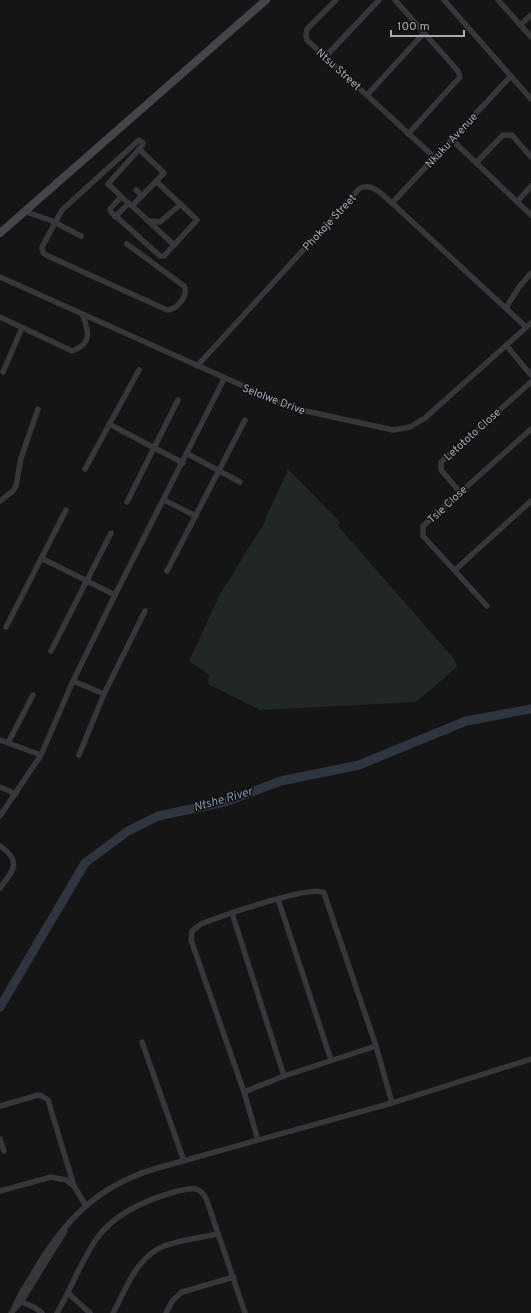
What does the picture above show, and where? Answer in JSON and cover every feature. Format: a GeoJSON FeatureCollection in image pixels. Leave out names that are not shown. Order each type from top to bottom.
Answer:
{"type":"FeatureCollection","features":[{"type":"Feature","properties":{"kind":"street"},"geometry":{"type":"LineString","coordinates":[[0,233],[23,211],[266,0]]}},
{"type":"Feature","properties":{"kind":"street","name":"Ntsu Street"},"geometry":{"type":"LineString","coordinates":[[336,0],[307,30],[307,40],[434,157]]}},
{"type":"Feature","properties":{"kind":"street"},"geometry":{"type":"LineString","coordinates":[[325,57],[379,0]]}},
{"type":"Feature","properties":{"kind":"street"},"geometry":{"type":"LineString","coordinates":[[396,0],[458,71],[460,77],[408,134]]}},
{"type":"Feature","properties":{"kind":"street"},"geometry":{"type":"LineString","coordinates":[[444,0],[531,99]]}},
{"type":"Feature","properties":{"kind":"street"},"geometry":{"type":"LineString","coordinates":[[498,0],[531,37]]}},
{"type":"Feature","properties":{"kind":"street"},"geometry":{"type":"LineString","coordinates":[[520,25],[531,15]]}},
{"type":"Feature","properties":{"kind":"street"},"geometry":{"type":"LineString","coordinates":[[367,95],[424,33]]}},
{"type":"Feature","properties":{"kind":"street","name":"Nkuku Avenue"},"geometry":{"type":"LineString","coordinates":[[392,203],[511,76]]}},
{"type":"Feature","properties":{"kind":"street"},"geometry":{"type":"LineString","coordinates":[[476,163],[503,135],[508,134],[512,136],[531,157]]}},
{"type":"Feature","properties":{"kind":"street"},"geometry":{"type":"LineString","coordinates":[[451,139],[531,215]]}},
{"type":"Feature","properties":{"kind":"street"},"geometry":{"type":"LineString","coordinates":[[108,184],[126,165],[143,143],[139,140],[62,210],[42,247],[43,253],[167,310],[177,307],[185,293],[184,286],[127,244]]}},
{"type":"Feature","properties":{"kind":"street"},"geometry":{"type":"LineString","coordinates":[[115,217],[142,196],[163,172],[139,149]]}},
{"type":"Feature","properties":{"kind":"street"},"geometry":{"type":"LineString","coordinates":[[119,158],[126,165]]}},
{"type":"Feature","properties":{"kind":"street"},"geometry":{"type":"LineString","coordinates":[[100,177],[174,245]]}},
{"type":"Feature","properties":{"kind":"street"},"geometry":{"type":"LineString","coordinates":[[121,197],[110,211],[160,256],[164,256],[197,220],[156,180]]}},
{"type":"Feature","properties":{"kind":"street","name":"Phokoje Street"},"geometry":{"type":"LineString","coordinates":[[197,366],[360,188],[366,186],[373,187],[392,203],[506,308],[529,325]]}},
{"type":"Feature","properties":{"kind":"street"},"geometry":{"type":"LineString","coordinates":[[517,202],[531,186]]}},
{"type":"Feature","properties":{"kind":"street"},"geometry":{"type":"LineString","coordinates":[[136,190],[142,196]]}},
{"type":"Feature","properties":{"kind":"street"},"geometry":{"type":"LineString","coordinates":[[148,221],[160,222],[181,204]]}},
{"type":"Feature","properties":{"kind":"street"},"geometry":{"type":"LineString","coordinates":[[23,211],[81,236]]}},
{"type":"Feature","properties":{"kind":"street"},"geometry":{"type":"LineString","coordinates":[[506,308],[519,287],[531,273]]}},
{"type":"Feature","properties":{"kind":"street","name":"Selolwe Drive"},"geometry":{"type":"LineString","coordinates":[[0,277],[83,316],[292,408],[393,430],[410,427],[426,418],[529,325]]}},
{"type":"Feature","properties":{"kind":"street"},"geometry":{"type":"LineString","coordinates":[[0,317],[72,351],[79,349],[88,336],[88,330],[83,316]]}},
{"type":"Feature","properties":{"kind":"street"},"geometry":{"type":"LineString","coordinates":[[3,372],[22,328]]}},
{"type":"Feature","properties":{"kind":"street"},"geometry":{"type":"LineString","coordinates":[[506,345],[531,375]]}},
{"type":"Feature","properties":{"kind":"street"},"geometry":{"type":"LineString","coordinates":[[85,469],[139,370]]}},
{"type":"Feature","properties":{"kind":"street"},"geometry":{"type":"LineString","coordinates":[[0,816],[16,794],[40,755],[73,681],[115,595],[188,454],[224,379]]}},
{"type":"Feature","properties":{"kind":"street","name":"Letototo Close"},"geometry":{"type":"LineString","coordinates":[[460,492],[441,470],[441,462],[531,382]]}},
{"type":"Feature","properties":{"kind":"street"},"geometry":{"type":"LineString","coordinates":[[127,502],[178,400]]}},
{"type":"Feature","properties":{"kind":"street"},"geometry":{"type":"LineString","coordinates":[[0,501],[13,491],[16,486],[21,458],[38,409]]}},
{"type":"Feature","properties":{"kind":"street"},"geometry":{"type":"LineString","coordinates":[[167,571],[244,420]]}},
{"type":"Feature","properties":{"kind":"street"},"geometry":{"type":"LineString","coordinates":[[109,424],[183,463]]}},
{"type":"Feature","properties":{"kind":"street","name":"Tsie Close"},"geometry":{"type":"LineString","coordinates":[[487,606],[423,536],[423,526],[531,430]]}},
{"type":"Feature","properties":{"kind":"street"},"geometry":{"type":"LineString","coordinates":[[188,454],[240,482]]}},
{"type":"Feature","properties":{"kind":"street"},"geometry":{"type":"LineString","coordinates":[[164,500],[196,516]]}},
{"type":"Feature","properties":{"kind":"street"},"geometry":{"type":"LineString","coordinates":[[455,570],[531,501]]}},
{"type":"Feature","properties":{"kind":"street"},"geometry":{"type":"LineString","coordinates":[[6,627],[66,510]]}},
{"type":"Feature","properties":{"kind":"street"},"geometry":{"type":"LineString","coordinates":[[51,651],[111,533]]}},
{"type":"Feature","properties":{"kind":"street"},"geometry":{"type":"LineString","coordinates":[[41,558],[115,595]]}},
{"type":"Feature","properties":{"kind":"street"},"geometry":{"type":"LineString","coordinates":[[79,755],[104,694],[146,612]]}},
{"type":"Feature","properties":{"kind":"street"},"geometry":{"type":"LineString","coordinates":[[73,681],[104,694]]}},
{"type":"Feature","properties":{"kind":"street"},"geometry":{"type":"LineString","coordinates":[[8,743],[32,695]]}},
{"type":"Feature","properties":{"kind":"street"},"geometry":{"type":"LineString","coordinates":[[0,740],[40,755]]}},
{"type":"Feature","properties":{"kind":"street"},"geometry":{"type":"LineString","coordinates":[[0,787],[16,794]]}},
{"type":"Feature","properties":{"kind":"street"},"geometry":{"type":"LineString","coordinates":[[0,846],[11,854],[14,864],[12,872],[0,888]]}},
{"type":"Feature","properties":{"kind":"street"},"geometry":{"type":"LineString","coordinates":[[258,1140],[244,1092],[191,940],[192,931],[196,926],[278,899],[318,890],[324,893],[376,1046],[392,1103]]}},
{"type":"Feature","properties":{"kind":"street"},"geometry":{"type":"LineString","coordinates":[[278,899],[331,1060]]}},
{"type":"Feature","properties":{"kind":"street"},"geometry":{"type":"LineString","coordinates":[[232,913],[284,1076]]}},
{"type":"Feature","properties":{"kind":"street"},"geometry":{"type":"LineString","coordinates":[[142,1042],[184,1160]]}},
{"type":"Feature","properties":{"kind":"street"},"geometry":{"type":"LineString","coordinates":[[244,1092],[284,1076],[376,1046]]}},
{"type":"Feature","properties":{"kind":"street"},"geometry":{"type":"LineString","coordinates":[[13,1311],[75,1216],[106,1190],[131,1176],[392,1103],[531,1058]]}},
{"type":"Feature","properties":{"kind":"street"},"geometry":{"type":"LineString","coordinates":[[0,1106],[38,1095],[48,1100],[74,1186],[86,1206]]}},
{"type":"Feature","properties":{"kind":"street"},"geometry":{"type":"LineString","coordinates":[[0,1139],[4,1151]]}},
{"type":"Feature","properties":{"kind":"street"},"geometry":{"type":"LineString","coordinates":[[0,1192],[51,1177],[66,1180],[74,1186]]}},
{"type":"Feature","properties":{"kind":"street"},"geometry":{"type":"LineString","coordinates":[[57,1313],[101,1233],[132,1209],[153,1198],[191,1188],[200,1190],[206,1198],[246,1313]]}},
{"type":"Feature","properties":{"kind":"street"},"geometry":{"type":"LineString","coordinates":[[113,1313],[135,1271],[149,1255],[164,1246],[218,1234]]}},
{"type":"Feature","properties":{"kind":"street"},"geometry":{"type":"LineString","coordinates":[[166,1313],[173,1300],[182,1292],[234,1276]]}},
{"type":"Feature","properties":{"kind":"street"},"geometry":{"type":"LineString","coordinates":[[68,1293],[90,1313]]}},
{"type":"Feature","properties":{"kind":"street"},"geometry":{"type":"LineString","coordinates":[[19,1301],[34,1307],[41,1313]]}},
{"type":"Feature","properties":{"kind":"shaded area"},"geometry":{"type":"Polygon","coordinates":[[[288,469],[340,522],[338,526],[455,660],[457,667],[416,702],[260,710],[208,684],[209,675],[189,661],[220,594],[263,525],[288,469]]]}},
{"type":"Feature","properties":{"kind":"waterway","name":"Ntshe River"},"geometry":{"type":"LineString","coordinates":[[0,1007],[85,863],[128,831],[158,816],[225,802],[281,781],[359,765],[466,721],[531,709]]}}]}
